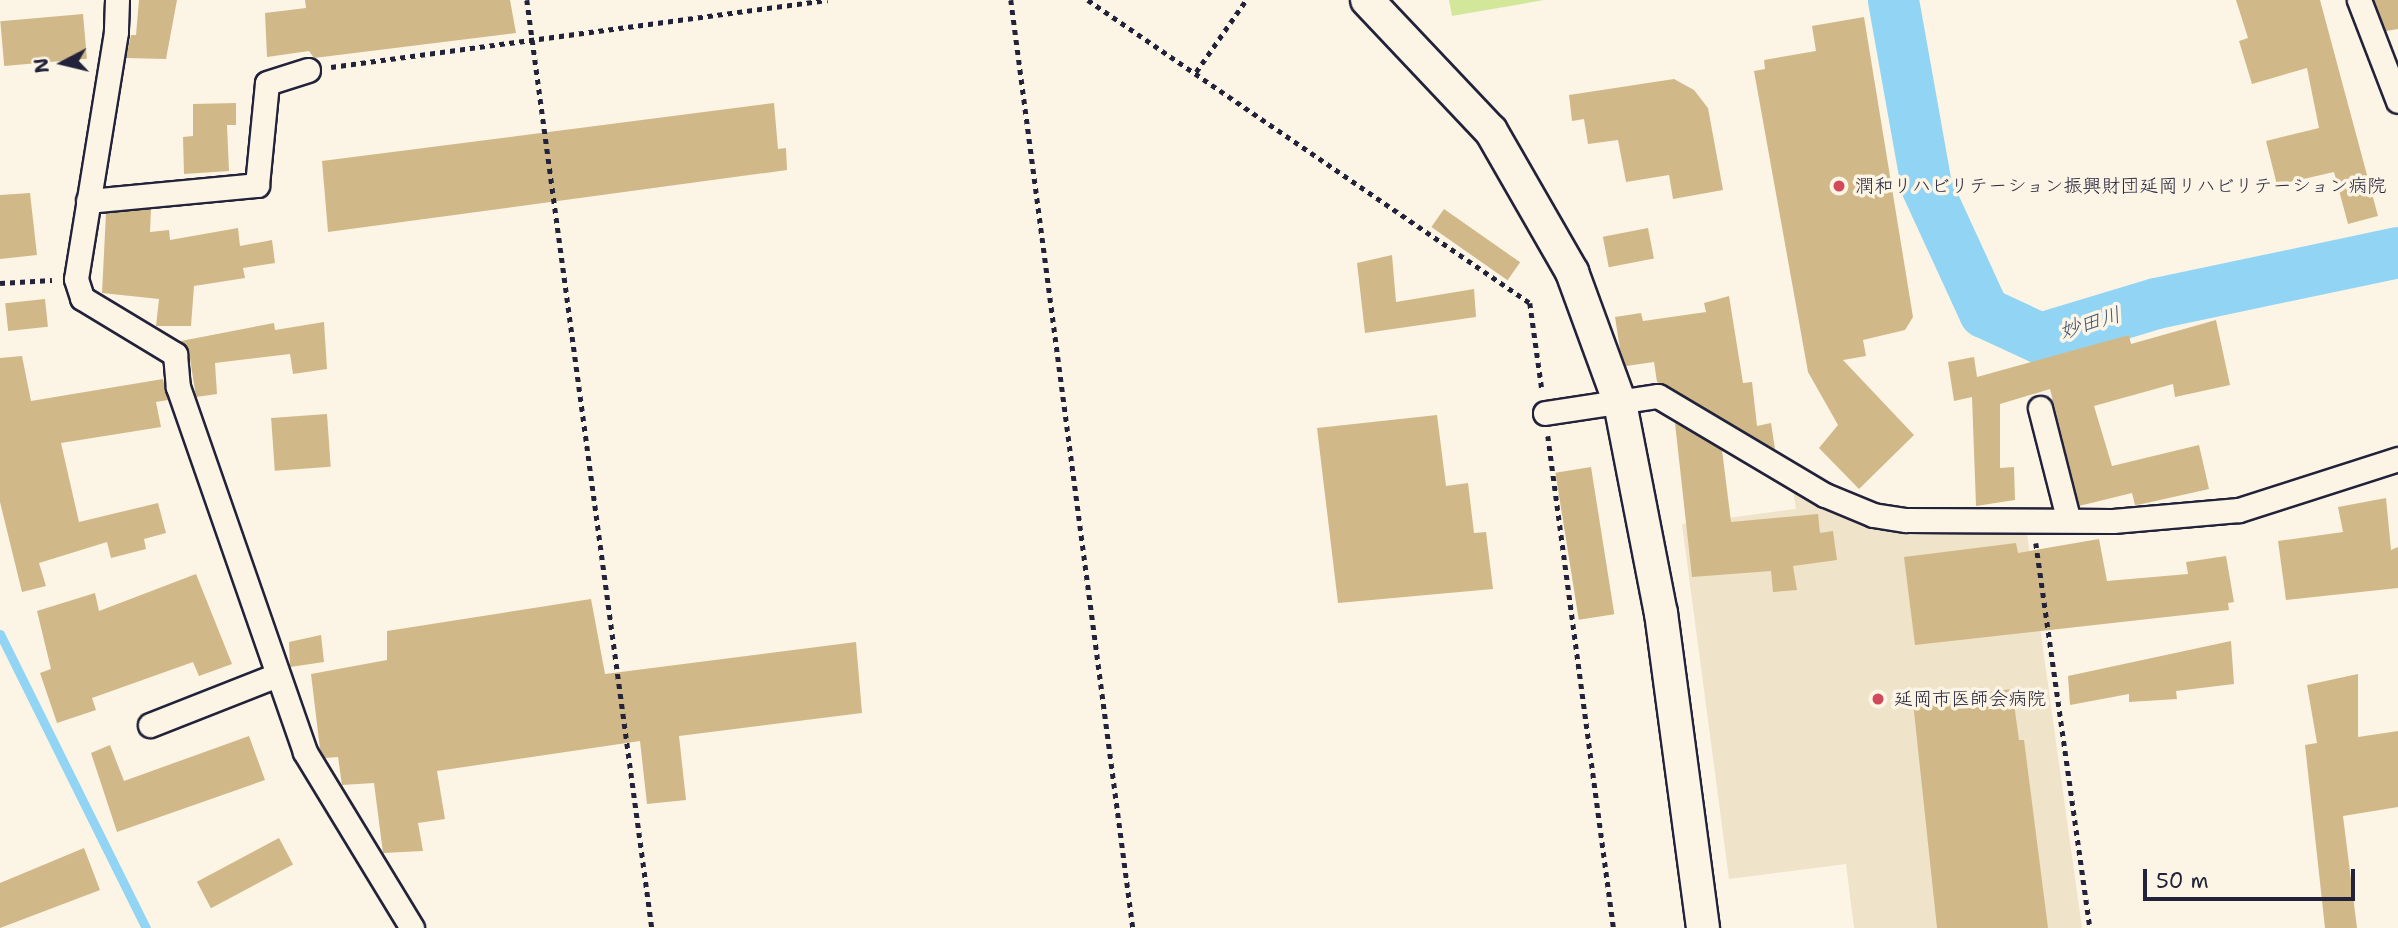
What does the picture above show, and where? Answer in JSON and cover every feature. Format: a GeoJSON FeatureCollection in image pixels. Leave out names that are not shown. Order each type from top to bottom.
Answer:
{"type":"FeatureCollection","features":[{"type":"Feature","properties":{"kind":"street"},"geometry":{"type":"LineString","coordinates":[[117,0],[76,279],[82,298],[175,354],[178,387],[305,752],[412,928]]}},
{"type":"Feature","properties":{"kind":"street"},"geometry":{"type":"LineString","coordinates":[[1367,0],[1491,131],[1572,272],[1620,403],[1661,612],[1703,928]]}},
{"type":"Feature","properties":{"kind":"street"},"geometry":{"type":"LineString","coordinates":[[2359,0],[2398,101]]}},
{"type":"Feature","properties":{"kind":"street"},"geometry":{"type":"LineString","coordinates":[[88,201],[257,185],[267,83],[308,70]]}},
{"type":"Feature","properties":{"kind":"street"},"geometry":{"type":"LineString","coordinates":[[1545,413],[1658,397],[1825,495],[1873,515],[2113,521],[2239,510],[2398,459]]}},
{"type":"Feature","properties":{"kind":"street"},"geometry":{"type":"LineString","coordinates":[[2040,408],[2068,518]]}},
{"type":"Feature","properties":{"kind":"street"},"geometry":{"type":"LineString","coordinates":[[150,724],[277,676]]}},
{"type":"Feature","properties":{"kind":"path"},"geometry":{"type":"LineString","coordinates":[[527,0],[652,928]]}},
{"type":"Feature","properties":{"kind":"path"},"geometry":{"type":"LineString","coordinates":[[308,70],[827,0]]}},
{"type":"Feature","properties":{"kind":"path"},"geometry":{"type":"LineString","coordinates":[[1010,0],[1133,928]]}},
{"type":"Feature","properties":{"kind":"path"},"geometry":{"type":"LineString","coordinates":[[1088,0],[1530,303],[1614,928]]}},
{"type":"Feature","properties":{"kind":"path"},"geometry":{"type":"LineString","coordinates":[[1196,72],[1246,0]]}},
{"type":"Feature","properties":{"kind":"path"},"geometry":{"type":"LineString","coordinates":[[0,282],[76,279]]}},
{"type":"Feature","properties":{"kind":"path"},"geometry":{"type":"LineString","coordinates":[[2033,521],[2090,928]]}},
{"type":"Feature","properties":{"kind":"shaded area","name":"延岡市医師会病院"},"geometry":{"type":"Polygon","coordinates":[[[1793,491],[1858,524],[1896,533],[2027,534],[2082,928],[1854,928],[1846,864],[1729,879],[1682,524],[1796,509],[1793,491]]]}},
{"type":"Feature","properties":{"kind":"green space"},"geometry":{"type":"Polygon","coordinates":[[[1449,0],[1544,0],[1452,16],[1449,0]]]}},
{"type":"Feature","properties":{"kind":"building"},"geometry":{"type":"Polygon","coordinates":[[[139,0],[177,0],[166,59],[126,58],[131,35],[136,35],[139,0]]]}},
{"type":"Feature","properties":{"kind":"building"},"geometry":{"type":"Polygon","coordinates":[[[305,0],[510,0],[516,33],[314,58],[309,51],[267,57],[265,13],[306,8],[305,0]]]}},
{"type":"Feature","properties":{"kind":"building"},"geometry":{"type":"Polygon","coordinates":[[[2236,0],[2320,0],[2378,216],[2348,224],[2334,172],[2277,185],[2266,141],[2319,128],[2307,68],[2252,84],[2239,41],[2248,38],[2236,0]]]}},
{"type":"Feature","properties":{"kind":"building"},"geometry":{"type":"Polygon","coordinates":[[[2374,0],[2398,0],[2398,29],[2386,31],[2374,0]]]}},
{"type":"Feature","properties":{"kind":"building"},"geometry":{"type":"Polygon","coordinates":[[[83,14],[87,59],[4,66],[0,21],[83,14]]]}},
{"type":"Feature","properties":{"kind":"building"},"geometry":{"type":"Polygon","coordinates":[[[1864,17],[1913,317],[1905,330],[1863,340],[1866,356],[1843,360],[1914,435],[1859,489],[1819,448],[1838,425],[1808,372],[1754,71],[1765,69],[1764,60],[1816,51],[1812,26],[1864,17]]]}},
{"type":"Feature","properties":{"kind":"building"},"geometry":{"type":"Polygon","coordinates":[[[1674,79],[1694,90],[1708,108],[1723,190],[1673,199],[1669,175],[1626,182],[1618,140],[1588,144],[1584,119],[1572,121],[1569,95],[1674,79]]]}},
{"type":"Feature","properties":{"kind":"building"},"geometry":{"type":"Polygon","coordinates":[[[236,103],[236,125],[227,125],[229,171],[184,174],[183,137],[193,136],[193,104],[236,103]]]}},
{"type":"Feature","properties":{"kind":"building"},"geometry":{"type":"Polygon","coordinates":[[[774,103],[778,149],[786,148],[787,170],[328,232],[322,161],[774,103]]]}},
{"type":"Feature","properties":{"kind":"building"},"geometry":{"type":"Polygon","coordinates":[[[30,193],[37,255],[0,259],[0,195],[30,193]]]}},
{"type":"Feature","properties":{"kind":"building"},"geometry":{"type":"Polygon","coordinates":[[[151,209],[150,232],[169,230],[170,240],[238,228],[240,246],[272,240],[275,263],[243,268],[245,278],[194,286],[191,326],[156,326],[159,299],[102,293],[106,213],[151,209]]]}},
{"type":"Feature","properties":{"kind":"building"},"geometry":{"type":"Polygon","coordinates":[[[1444,209],[1520,262],[1508,280],[1431,227],[1444,209]]]}},
{"type":"Feature","properties":{"kind":"building"},"geometry":{"type":"Polygon","coordinates":[[[1648,228],[1654,258],[1609,267],[1603,237],[1648,228]]]}},
{"type":"Feature","properties":{"kind":"building"},"geometry":{"type":"Polygon","coordinates":[[[1392,255],[1396,302],[1474,289],[1476,317],[1365,333],[1357,263],[1392,255]]]}},
{"type":"Feature","properties":{"kind":"building"},"geometry":{"type":"Polygon","coordinates":[[[1729,296],[1743,383],[1752,382],[1757,426],[1771,423],[1775,449],[1657,382],[1654,362],[1626,366],[1620,349],[1615,317],[1641,313],[1643,321],[1706,312],[1704,303],[1729,296]]]}},
{"type":"Feature","properties":{"kind":"building"},"geometry":{"type":"Polygon","coordinates":[[[45,299],[48,327],[8,331],[5,303],[45,299]]]}},
{"type":"Feature","properties":{"kind":"building"},"geometry":{"type":"Polygon","coordinates":[[[2216,320],[2230,385],[2175,397],[2173,384],[2094,406],[2112,466],[2199,445],[2209,489],[2135,505],[2132,493],[2079,506],[2050,389],[2000,404],[2000,468],[2014,467],[2015,500],[1976,506],[1972,397],[1954,401],[1948,362],[1974,357],[1977,377],[2129,335],[2131,344],[2216,320]]]}},
{"type":"Feature","properties":{"kind":"building"},"geometry":{"type":"Polygon","coordinates":[[[324,322],[327,369],[293,374],[290,354],[215,363],[217,394],[196,397],[189,352],[181,341],[274,323],[275,330],[324,322]]]}},
{"type":"Feature","properties":{"kind":"building"},"geometry":{"type":"Polygon","coordinates":[[[22,356],[31,401],[163,379],[168,400],[156,402],[161,427],[61,443],[79,522],[158,503],[166,533],[144,539],[146,549],[111,558],[107,542],[39,563],[46,586],[22,592],[0,502],[0,358],[22,356]]]}},
{"type":"Feature","properties":{"kind":"building"},"geometry":{"type":"Polygon","coordinates":[[[327,414],[331,467],[275,471],[271,418],[327,414]]]}},
{"type":"Feature","properties":{"kind":"building"},"geometry":{"type":"Polygon","coordinates":[[[1437,415],[1446,486],[1468,483],[1474,533],[1486,532],[1493,589],[1338,603],[1317,428],[1437,415]]]}},
{"type":"Feature","properties":{"kind":"building"},"geometry":{"type":"Polygon","coordinates":[[[1675,423],[1722,450],[1731,522],[1818,514],[1820,533],[1833,531],[1837,560],[1793,566],[1797,590],[1773,592],[1771,571],[1692,577],[1675,423]]]}},
{"type":"Feature","properties":{"kind":"building"},"geometry":{"type":"Polygon","coordinates":[[[1591,467],[1614,614],[1579,620],[1555,473],[1591,467]]]}},
{"type":"Feature","properties":{"kind":"building"},"geometry":{"type":"Polygon","coordinates":[[[2386,498],[2391,550],[2398,547],[2398,588],[2286,600],[2278,541],[2343,532],[2338,507],[2386,498]]]}},
{"type":"Feature","properties":{"kind":"building"},"geometry":{"type":"Polygon","coordinates":[[[2099,539],[2107,581],[2188,574],[2186,562],[2226,556],[2234,602],[2228,603],[2229,610],[1915,645],[1904,557],[2016,543],[2018,553],[2099,539]]]}},
{"type":"Feature","properties":{"kind":"building"},"geometry":{"type":"Polygon","coordinates":[[[196,574],[232,664],[199,676],[193,662],[92,698],[96,710],[57,723],[40,673],[51,669],[37,611],[95,593],[99,611],[196,574]]]}},
{"type":"Feature","properties":{"kind":"building"},"geometry":{"type":"Polygon","coordinates":[[[591,599],[605,674],[856,642],[862,713],[679,736],[686,800],[647,804],[640,741],[437,771],[445,819],[418,823],[423,851],[383,853],[374,783],[342,785],[338,757],[325,758],[320,749],[311,674],[387,660],[387,631],[591,599]]]}},
{"type":"Feature","properties":{"kind":"building"},"geometry":{"type":"Polygon","coordinates":[[[321,635],[324,662],[290,667],[289,642],[321,635]]]}},
{"type":"Feature","properties":{"kind":"building"},"geometry":{"type":"Polygon","coordinates":[[[2231,641],[2234,684],[2176,691],[2177,699],[2129,702],[2129,694],[2070,705],[2068,676],[2231,641]]]}},
{"type":"Feature","properties":{"kind":"building"},"geometry":{"type":"Polygon","coordinates":[[[2358,674],[2358,737],[2398,731],[2398,807],[2343,816],[2357,928],[2325,928],[2305,745],[2317,743],[2307,685],[2358,674]]]}},
{"type":"Feature","properties":{"kind":"building"},"geometry":{"type":"Polygon","coordinates":[[[2012,689],[2019,740],[2024,740],[2048,928],[1937,928],[1913,702],[2012,689]]]}},
{"type":"Feature","properties":{"kind":"building"},"geometry":{"type":"Polygon","coordinates":[[[249,736],[265,780],[117,832],[91,753],[110,745],[124,781],[249,736]]]}},
{"type":"Feature","properties":{"kind":"building"},"geometry":{"type":"Polygon","coordinates":[[[279,838],[293,864],[211,908],[197,882],[279,838]]]}},
{"type":"Feature","properties":{"kind":"building"},"geometry":{"type":"Polygon","coordinates":[[[84,848],[100,890],[0,928],[0,883],[84,848]]]}},
{"type":"Feature","properties":{"kind":"waterway","name":"妙田川"},"geometry":{"type":"LineString","coordinates":[[1893,0],[1926,186],[1984,312],[2040,338],[2156,303],[2398,252]]}},
{"type":"Feature","properties":{"kind":"waterway"},"geometry":{"type":"LineString","coordinates":[[0,634],[146,928]]}},
{"type":"Feature","properties":{"kind":"place","name":"潤和リハビリテーション振興財団延岡リハビリテーション病院"},"geometry":{"type":"Point","coordinates":[1839,186]}},
{"type":"Feature","properties":{"kind":"place","name":"延岡市医師会病院"},"geometry":{"type":"Point","coordinates":[1878,699]}}]}
